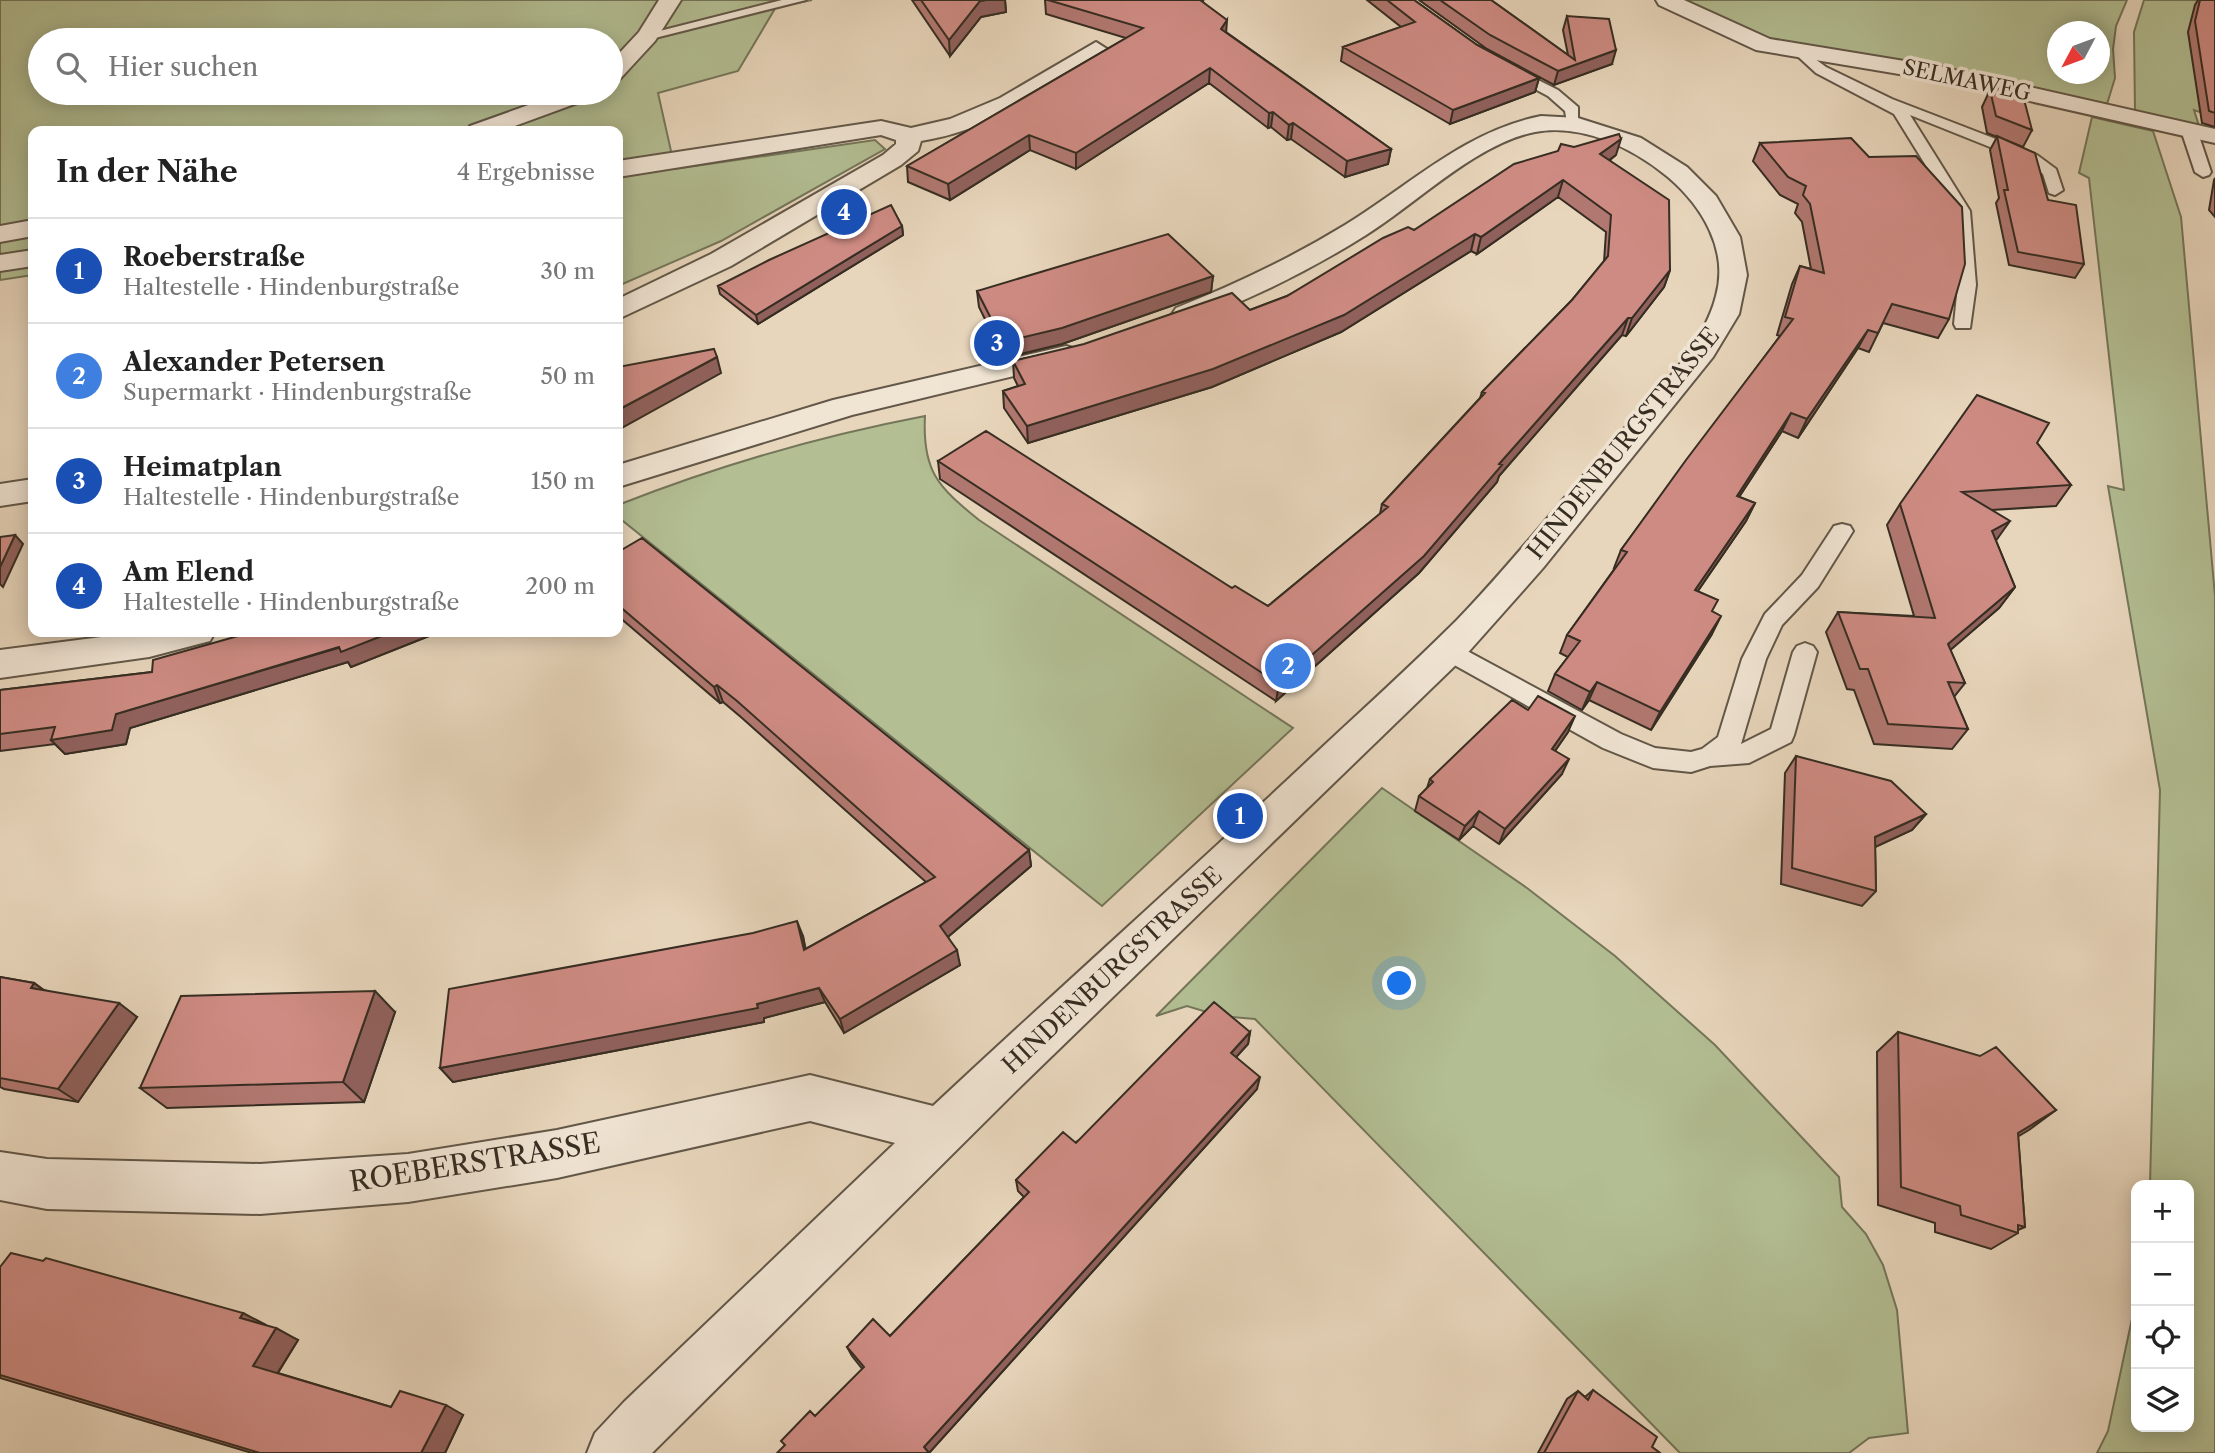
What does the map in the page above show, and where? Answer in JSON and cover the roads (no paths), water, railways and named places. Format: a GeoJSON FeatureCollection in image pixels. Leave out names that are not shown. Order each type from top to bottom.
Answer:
{"type":"FeatureCollection","features":[{"type":"Feature","properties":{"kind":"street"},"geometry":{"type":"LineString","coordinates":[[623,62],[647,36],[670,0]]}},
{"type":"Feature","properties":{"kind":"street","name":"SELMAWEG"},"geometry":{"type":"LineString","coordinates":[[1667,0],[1757,43],[1860,58],[1941,74],[2215,136]]}},
{"type":"Feature","properties":{"kind":"street"},"geometry":{"type":"LineString","coordinates":[[623,168],[881,128],[894,129],[908,136],[966,120],[1022,97],[1096,49]]}},
{"type":"Feature","properties":{"kind":"street"},"geometry":{"type":"LineString","coordinates":[[493,126],[550,105]]}},
{"type":"Feature","properties":{"kind":"street","name":"HINDENBURGSTRASSE"},"geometry":{"type":"LineString","coordinates":[[615,1453],[643,1421],[942,1132],[1448,651],[1573,508],[1717,330],[1733,290],[1732,262],[1724,233],[1712,208],[1696,189],[1647,151],[1611,135],[1573,125],[1540,124],[1505,135],[1322,250],[1219,302],[1157,325]]}},
{"type":"Feature","properties":{"kind":"street"},"geometry":{"type":"LineString","coordinates":[[623,308],[722,260],[892,160],[909,146],[908,136]]}},
{"type":"Feature","properties":{"kind":"street"},"geometry":{"type":"LineString","coordinates":[[0,234],[28,229]]}},
{"type":"Feature","properties":{"kind":"street"},"geometry":{"type":"LineString","coordinates":[[0,263],[28,259]]}},
{"type":"Feature","properties":{"kind":"street"},"geometry":{"type":"LineString","coordinates":[[623,474],[844,407],[998,373],[1097,345]]}},
{"type":"Feature","properties":{"kind":"street"},"geometry":{"type":"LineString","coordinates":[[0,495],[28,491]]}},
{"type":"Feature","properties":{"kind":"street"},"geometry":{"type":"LineString","coordinates":[[0,664],[136,646],[175,637]]}},
{"type":"Feature","properties":{"kind":"street","name":"ROEBERSTRASSE"},"geometry":{"type":"LineString","coordinates":[[0,1176],[47,1184],[260,1189],[408,1178],[557,1154],[810,1098],[942,1132]]}},
{"type":"Feature","properties":{"kind":"lane"},"geometry":{"type":"LineString","coordinates":[[647,36],[799,0]]}},
{"type":"Feature","properties":{"kind":"lane","name":"SELMAWEG"},"geometry":{"type":"LineString","coordinates":[[1799,51],[1812,67],[1889,101],[1900,111],[1962,211],[1967,285],[1963,324]]}},
{"type":"Feature","properties":{"kind":"lane"},"geometry":{"type":"LineString","coordinates":[[1492,60],[1553,93],[1573,110],[1573,125]]}},
{"type":"Feature","properties":{"kind":"lane"},"geometry":{"type":"LineString","coordinates":[[1889,101],[2031,158],[2050,172],[2055,190]]}},
{"type":"Feature","properties":{"kind":"lane"},"geometry":{"type":"LineString","coordinates":[[2189,130],[2203,172]]}},
{"type":"Feature","properties":{"kind":"lane"},"geometry":{"type":"LineString","coordinates":[[1710,756],[1729,743],[1754,659],[1773,620],[1810,581],[1842,531]]}},
{"type":"Feature","properties":{"kind":"lane"},"geometry":{"type":"LineString","coordinates":[[1448,651],[1612,741],[1653,758],[1690,762],[1710,756],[1749,753],[1782,735],[1805,652]]}},
{"type":"Feature","properties":{"kind":"place","name":"Am Elend"},"geometry":{"type":"Point","coordinates":[844,212]}},
{"type":"Feature","properties":{"kind":"place","name":"Heimatplan"},"geometry":{"type":"Point","coordinates":[997,343]}},
{"type":"Feature","properties":{"kind":"place","name":"Alexander Petersen"},"geometry":{"type":"Point","coordinates":[1288,666]}},
{"type":"Feature","properties":{"kind":"place","name":"Roeberstraße"},"geometry":{"type":"Point","coordinates":[1240,816]}}]}
